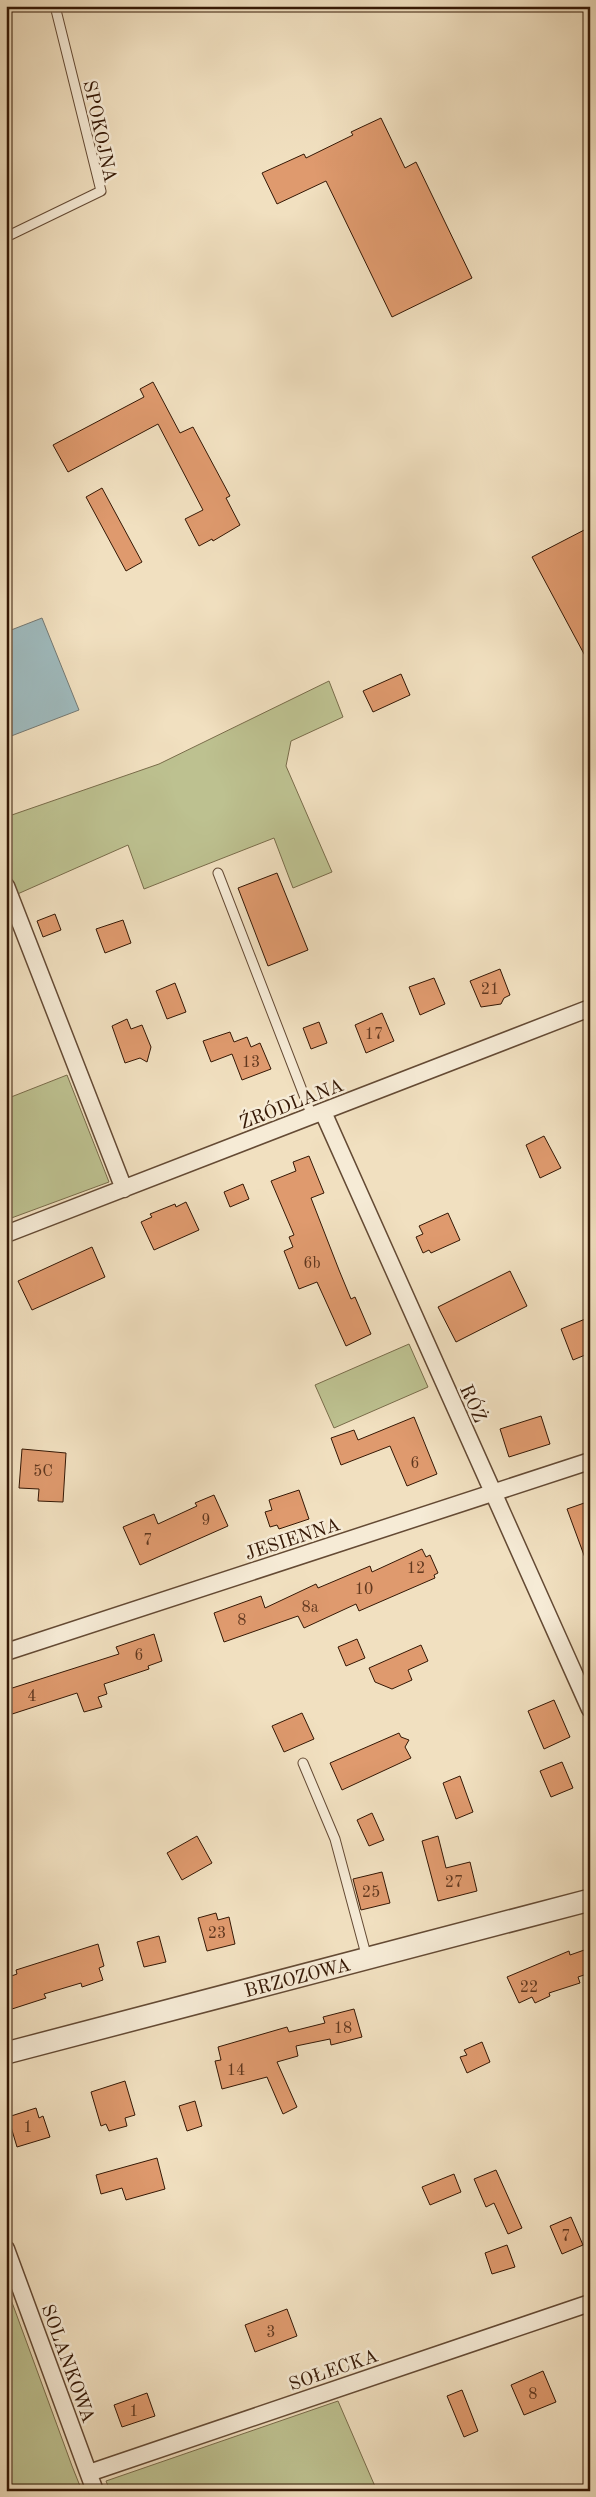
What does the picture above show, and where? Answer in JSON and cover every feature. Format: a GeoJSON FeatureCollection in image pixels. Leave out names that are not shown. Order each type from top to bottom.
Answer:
{"type":"FeatureCollection","features":[{"type":"Feature","properties":{"kind":"street"},"geometry":{"type":"LineString","coordinates":[[6,886],[124,1189]]}},
{"type":"Feature","properties":{"kind":"street","name":"ŹRÓDLANA"},"geometry":{"type":"LineString","coordinates":[[6,1234],[590,1008]]}},
{"type":"Feature","properties":{"kind":"street","name":"RÓŻ"},"geometry":{"type":"LineString","coordinates":[[317,1114],[590,1710]]}},
{"type":"Feature","properties":{"kind":"street","name":"JESIENNA"},"geometry":{"type":"LineString","coordinates":[[6,1652],[590,1461]]}},
{"type":"Feature","properties":{"kind":"street","name":"BRZOZOWA"},"geometry":{"type":"LineString","coordinates":[[6,2053],[590,1900]]}},
{"type":"Feature","properties":{"kind":"street","name":"SOLANKOWA"},"geometry":{"type":"LineString","coordinates":[[6,2249],[95,2491]]}},
{"type":"Feature","properties":{"kind":"street","name":"SOŁECKA"},"geometry":{"type":"LineString","coordinates":[[89,2473],[590,2302]]}},
{"type":"Feature","properties":{"kind":"lane","name":"SPOKOJNA"},"geometry":{"type":"LineString","coordinates":[[6,237],[101,191],[55,6]]}},
{"type":"Feature","properties":{"kind":"lane"},"geometry":{"type":"LineString","coordinates":[[218,873],[317,1114]]}},
{"type":"Feature","properties":{"kind":"lane"},"geometry":{"type":"LineString","coordinates":[[303,1763],[335,1838],[368,1958]]}},
{"type":"Feature","properties":{"kind":"green space"},"geometry":{"type":"Polygon","coordinates":[[[329,681],[343,717],[291,741],[286,766],[332,872],[293,888],[274,838],[144,889],[128,845],[13,896],[6,870],[6,817],[159,764],[329,681]]]}},
{"type":"Feature","properties":{"kind":"green space"},"geometry":{"type":"Polygon","coordinates":[[[67,1075],[109,1182],[6,1220],[6,1099],[67,1075]]]}},
{"type":"Feature","properties":{"kind":"green space"},"geometry":{"type":"Polygon","coordinates":[[[409,1344],[428,1387],[334,1428],[315,1385],[409,1344]]]}},
{"type":"Feature","properties":{"kind":"green space"},"geometry":{"type":"Polygon","coordinates":[[[6,2286],[72,2466],[82,2491],[6,2491],[6,2286]]]}},
{"type":"Feature","properties":{"kind":"green space"},"geometry":{"type":"Polygon","coordinates":[[[338,2401],[377,2491],[110,2491],[106,2481],[338,2401]]]}},
{"type":"Feature","properties":{"kind":"water"},"geometry":{"type":"Polygon","coordinates":[[[42,618],[79,710],[6,738],[6,632],[42,618]]]}},
{"type":"Feature","properties":{"kind":"building"},"geometry":{"type":"Polygon","coordinates":[[[381,118],[405,168],[416,162],[472,278],[392,317],[326,181],[277,204],[262,173],[304,154],[306,158],[353,135],[351,132],[381,118]]]}},
{"type":"Feature","properties":{"kind":"building"},"geometry":{"type":"Polygon","coordinates":[[[153,382],[180,433],[193,427],[230,496],[226,498],[240,525],[213,541],[212,539],[199,546],[185,519],[203,510],[158,424],[68,472],[53,445],[144,397],[140,389],[153,382]]]}},
{"type":"Feature","properties":{"kind":"building"},"geometry":{"type":"Polygon","coordinates":[[[102,488],[142,562],[126,571],[86,497],[102,488]]]}},
{"type":"Feature","properties":{"kind":"building"},"geometry":{"type":"Polygon","coordinates":[[[590,527],[590,665],[532,557],[590,527]]]}},
{"type":"Feature","properties":{"kind":"building"},"geometry":{"type":"Polygon","coordinates":[[[401,674],[410,695],[373,712],[363,691],[401,674]]]}},
{"type":"Feature","properties":{"kind":"building"},"geometry":{"type":"Polygon","coordinates":[[[277,873],[308,950],[268,966],[238,888],[277,873]]]}},
{"type":"Feature","properties":{"kind":"building"},"geometry":{"type":"Polygon","coordinates":[[[55,914],[61,930],[43,937],[37,921],[55,914]]]}},
{"type":"Feature","properties":{"kind":"building"},"geometry":{"type":"Polygon","coordinates":[[[123,920],[131,943],[105,953],[96,929],[123,920]]]}},
{"type":"Feature","properties":{"kind":"building"},"geometry":{"type":"Polygon","coordinates":[[[500,969],[510,995],[504,998],[501,1004],[481,1007],[470,981],[500,969]]]}},
{"type":"Feature","properties":{"kind":"building"},"geometry":{"type":"Polygon","coordinates":[[[434,978],[445,1004],[420,1015],[409,987],[434,978]]]}},
{"type":"Feature","properties":{"kind":"building"},"geometry":{"type":"Polygon","coordinates":[[[175,983],[186,1012],[167,1019],[156,991],[175,983]]]}},
{"type":"Feature","properties":{"kind":"building"},"geometry":{"type":"Polygon","coordinates":[[[382,1013],[394,1041],[366,1053],[355,1025],[382,1013]]]}},
{"type":"Feature","properties":{"kind":"building"},"geometry":{"type":"Polygon","coordinates":[[[127,1019],[131,1029],[142,1025],[151,1047],[147,1062],[140,1058],[125,1063],[112,1026],[127,1019]]]}},
{"type":"Feature","properties":{"kind":"building"},"geometry":{"type":"Polygon","coordinates":[[[319,1022],[327,1043],[311,1049],[303,1028],[319,1022]]]}},
{"type":"Feature","properties":{"kind":"building"},"geometry":{"type":"Polygon","coordinates":[[[230,1032],[234,1042],[247,1037],[251,1047],[260,1043],[271,1069],[242,1080],[232,1054],[211,1062],[203,1041],[230,1032]]]}},
{"type":"Feature","properties":{"kind":"building"},"geometry":{"type":"Polygon","coordinates":[[[544,1136],[561,1168],[540,1178],[526,1145],[544,1136]]]}},
{"type":"Feature","properties":{"kind":"building"},"geometry":{"type":"Polygon","coordinates":[[[309,1156],[324,1193],[311,1198],[351,1299],[355,1297],[371,1334],[346,1346],[317,1282],[299,1289],[284,1251],[293,1247],[289,1237],[294,1235],[271,1181],[296,1171],[293,1162],[309,1156]]]}},
{"type":"Feature","properties":{"kind":"building"},"geometry":{"type":"Polygon","coordinates":[[[243,1184],[249,1199],[230,1207],[224,1192],[243,1184]]]}},
{"type":"Feature","properties":{"kind":"building"},"geometry":{"type":"Polygon","coordinates":[[[186,1202],[199,1230],[154,1250],[141,1222],[152,1217],[150,1214],[175,1204],[176,1207],[186,1202]]]}},
{"type":"Feature","properties":{"kind":"building"},"geometry":{"type":"Polygon","coordinates":[[[448,1213],[460,1240],[431,1253],[429,1250],[423,1253],[416,1237],[423,1234],[419,1226],[448,1213]]]}},
{"type":"Feature","properties":{"kind":"building"},"geometry":{"type":"Polygon","coordinates":[[[92,1247],[105,1277],[32,1310],[18,1281],[92,1247]]]}},
{"type":"Feature","properties":{"kind":"building"},"geometry":{"type":"Polygon","coordinates":[[[510,1271],[527,1306],[456,1342],[438,1307],[510,1271]]]}},
{"type":"Feature","properties":{"kind":"building"},"geometry":{"type":"Polygon","coordinates":[[[590,1317],[590,1353],[573,1360],[561,1329],[590,1317]]]}},
{"type":"Feature","properties":{"kind":"building"},"geometry":{"type":"Polygon","coordinates":[[[541,1416],[550,1444],[509,1457],[500,1429],[541,1416]]]}},
{"type":"Feature","properties":{"kind":"building"},"geometry":{"type":"Polygon","coordinates":[[[414,1417],[437,1474],[407,1486],[390,1446],[341,1465],[331,1438],[354,1430],[358,1440],[414,1417]]]}},
{"type":"Feature","properties":{"kind":"building"},"geometry":{"type":"Polygon","coordinates":[[[22,1449],[66,1453],[63,1502],[38,1501],[39,1489],[19,1488],[22,1449]]]}},
{"type":"Feature","properties":{"kind":"building"},"geometry":{"type":"Polygon","coordinates":[[[299,1490],[309,1519],[279,1529],[277,1525],[270,1527],[265,1512],[272,1510],[269,1500],[299,1490]]]}},
{"type":"Feature","properties":{"kind":"building"},"geometry":{"type":"Polygon","coordinates":[[[214,1495],[228,1526],[140,1565],[123,1527],[154,1514],[158,1524],[197,1506],[195,1503],[214,1495]]]}},
{"type":"Feature","properties":{"kind":"building"},"geometry":{"type":"Polygon","coordinates":[[[590,1501],[590,1565],[588,1566],[567,1509],[590,1501]]]}},
{"type":"Feature","properties":{"kind":"building"},"geometry":{"type":"Polygon","coordinates":[[[422,1549],[426,1557],[430,1555],[438,1573],[434,1575],[435,1578],[359,1611],[356,1604],[304,1628],[298,1616],[224,1642],[214,1613],[261,1596],[265,1608],[316,1584],[318,1588],[370,1566],[372,1572],[422,1549]]]}},
{"type":"Feature","properties":{"kind":"building"},"geometry":{"type":"Polygon","coordinates":[[[154,1634],[162,1661],[148,1666],[149,1669],[104,1684],[107,1694],[98,1697],[102,1707],[84,1712],[77,1693],[6,1716],[6,1690],[119,1654],[116,1647],[154,1634]]]}},
{"type":"Feature","properties":{"kind":"building"},"geometry":{"type":"Polygon","coordinates":[[[357,1639],[365,1658],[346,1666],[338,1647],[357,1639]]]}},
{"type":"Feature","properties":{"kind":"building"},"geometry":{"type":"Polygon","coordinates":[[[421,1645],[428,1661],[408,1670],[412,1680],[392,1689],[375,1682],[369,1668],[421,1645]]]}},
{"type":"Feature","properties":{"kind":"building"},"geometry":{"type":"Polygon","coordinates":[[[554,1700],[570,1737],[544,1749],[528,1711],[554,1700]]]}},
{"type":"Feature","properties":{"kind":"building"},"geometry":{"type":"Polygon","coordinates":[[[302,1713],[314,1739],[284,1752],[272,1726],[302,1713]]]}},
{"type":"Feature","properties":{"kind":"building"},"geometry":{"type":"Polygon","coordinates":[[[399,1733],[401,1737],[409,1740],[405,1747],[411,1758],[342,1790],[330,1763],[399,1733]]]}},
{"type":"Feature","properties":{"kind":"building"},"geometry":{"type":"Polygon","coordinates":[[[562,1762],[573,1788],[551,1797],[540,1771],[562,1762]]]}},
{"type":"Feature","properties":{"kind":"building"},"geometry":{"type":"Polygon","coordinates":[[[460,1776],[473,1812],[456,1819],[443,1783],[460,1776]]]}},
{"type":"Feature","properties":{"kind":"building"},"geometry":{"type":"Polygon","coordinates":[[[372,1813],[384,1840],[369,1846],[357,1820],[372,1813]]]}},
{"type":"Feature","properties":{"kind":"building"},"geometry":{"type":"Polygon","coordinates":[[[197,1836],[212,1863],[182,1880],[167,1853],[197,1836]]]}},
{"type":"Feature","properties":{"kind":"building"},"geometry":{"type":"Polygon","coordinates":[[[438,1836],[446,1868],[470,1862],[477,1891],[438,1901],[422,1841],[438,1836]]]}},
{"type":"Feature","properties":{"kind":"building"},"geometry":{"type":"Polygon","coordinates":[[[382,1872],[390,1903],[361,1910],[353,1879],[382,1872]]]}},
{"type":"Feature","properties":{"kind":"building"},"geometry":{"type":"Polygon","coordinates":[[[216,1913],[218,1920],[229,1917],[235,1944],[207,1951],[198,1918],[216,1913]]]}},
{"type":"Feature","properties":{"kind":"building"},"geometry":{"type":"Polygon","coordinates":[[[159,1936],[166,1962],[144,1967],[137,1942],[159,1936]]]}},
{"type":"Feature","properties":{"kind":"building"},"geometry":{"type":"Polygon","coordinates":[[[98,1944],[104,1966],[99,1968],[103,1980],[82,1987],[81,1983],[44,1994],[46,1998],[12,2009],[6,1989],[6,1978],[17,1974],[16,1970],[98,1944]]]}},
{"type":"Feature","properties":{"kind":"building"},"geometry":{"type":"Polygon","coordinates":[[[590,1948],[590,1973],[578,1977],[580,1983],[549,1993],[550,1996],[535,2003],[532,1997],[519,2003],[507,1977],[569,1951],[570,1955],[590,1948]]]}},
{"type":"Feature","properties":{"kind":"building"},"geometry":{"type":"Polygon","coordinates":[[[354,2009],[362,2037],[331,2045],[330,2039],[296,2046],[298,2056],[277,2062],[297,2107],[283,2114],[267,2077],[222,2089],[215,2061],[221,2060],[218,2047],[287,2027],[289,2032],[325,2023],[323,2017],[354,2009]]]}},
{"type":"Feature","properties":{"kind":"building"},"geometry":{"type":"Polygon","coordinates":[[[482,2042],[490,2062],[467,2073],[460,2057],[467,2055],[464,2050],[482,2042]]]}},
{"type":"Feature","properties":{"kind":"building"},"geometry":{"type":"Polygon","coordinates":[[[125,2081],[135,2115],[125,2118],[127,2126],[109,2131],[106,2124],[101,2126],[91,2092],[125,2081]]]}},
{"type":"Feature","properties":{"kind":"building"},"geometry":{"type":"Polygon","coordinates":[[[195,2101],[202,2126],[187,2131],[179,2106],[195,2101]]]}},
{"type":"Feature","properties":{"kind":"building"},"geometry":{"type":"Polygon","coordinates":[[[36,2108],[39,2118],[43,2116],[50,2137],[17,2147],[8,2117],[36,2108]]]}},
{"type":"Feature","properties":{"kind":"building"},"geometry":{"type":"Polygon","coordinates":[[[157,2158],[165,2189],[126,2200],[122,2188],[101,2194],[96,2175],[157,2158]]]}},
{"type":"Feature","properties":{"kind":"building"},"geometry":{"type":"Polygon","coordinates":[[[496,2170],[522,2228],[508,2234],[494,2203],[486,2207],[474,2179],[496,2170]]]}},
{"type":"Feature","properties":{"kind":"building"},"geometry":{"type":"Polygon","coordinates":[[[454,2174],[461,2192],[430,2205],[422,2187],[454,2174]]]}},
{"type":"Feature","properties":{"kind":"building"},"geometry":{"type":"Polygon","coordinates":[[[571,2217],[583,2245],[562,2254],[550,2226],[571,2217]]]}},
{"type":"Feature","properties":{"kind":"building"},"geometry":{"type":"Polygon","coordinates":[[[507,2245],[515,2267],[492,2274],[485,2253],[507,2245]]]}},
{"type":"Feature","properties":{"kind":"building"},"geometry":{"type":"Polygon","coordinates":[[[287,2309],[297,2336],[255,2352],[245,2325],[287,2309]]]}},
{"type":"Feature","properties":{"kind":"building"},"geometry":{"type":"Polygon","coordinates":[[[543,2371],[556,2402],[524,2415],[511,2385],[543,2371]]]}},
{"type":"Feature","properties":{"kind":"building"},"geometry":{"type":"Polygon","coordinates":[[[462,2390],[478,2431],[464,2437],[447,2396],[462,2390]]]}},
{"type":"Feature","properties":{"kind":"building"},"geometry":{"type":"Polygon","coordinates":[[[147,2393],[155,2416],[122,2427],[114,2405],[147,2393]]]}}]}
